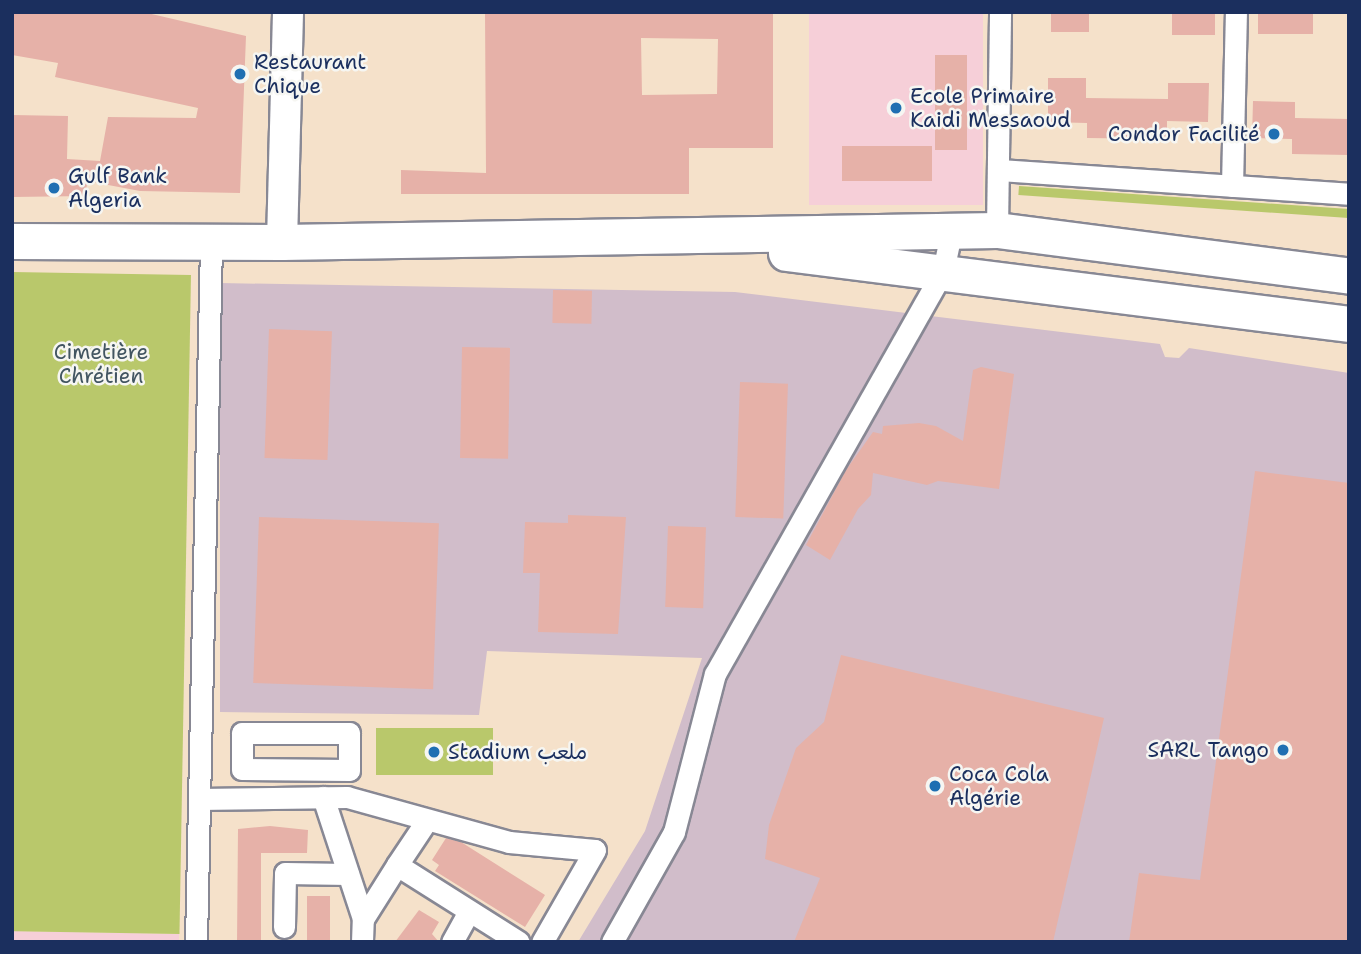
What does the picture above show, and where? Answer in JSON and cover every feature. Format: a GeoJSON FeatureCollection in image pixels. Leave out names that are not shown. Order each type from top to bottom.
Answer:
{"type":"FeatureCollection","features":[{"type":"Feature","properties":{"kind":"highway"},"geometry":{"type":"LineString","coordinates":[[12,241],[282,242],[997,230],[1216,256],[1349,276]]}},
{"type":"Feature","properties":{"kind":"highway"},"geometry":{"type":"LineString","coordinates":[[647,237],[1210,304],[1349,324]]}},
{"type":"Feature","properties":{"kind":"highway"},"geometry":{"type":"LineString","coordinates":[[1210,304],[1216,256]]}},
{"type":"Feature","properties":{"kind":"main road"},"geometry":{"type":"LineString","coordinates":[[282,242],[288,12]]}},
{"type":"Feature","properties":{"kind":"street"},"geometry":{"type":"LineString","coordinates":[[997,230],[1000,12]]}},
{"type":"Feature","properties":{"kind":"street"},"geometry":{"type":"LineString","coordinates":[[1232,186],[1236,12]]}},
{"type":"Feature","properties":{"kind":"street"},"geometry":{"type":"LineString","coordinates":[[999,170],[1349,194]]}},
{"type":"Feature","properties":{"kind":"street"},"geometry":{"type":"LineString","coordinates":[[612,942],[674,832],[715,674],[943,271],[951,232]]}},
{"type":"Feature","properties":{"kind":"street"},"geometry":{"type":"LineString","coordinates":[[196,942],[211,242]]}},
{"type":"Feature","properties":{"kind":"street"},"geometry":{"type":"LineString","coordinates":[[242,733],[296,733],[349,733],[349,770],[242,769],[242,733]]}},
{"type":"Feature","properties":{"kind":"street"},"geometry":{"type":"LineString","coordinates":[[296,733],[298,797]]}},
{"type":"Feature","properties":{"kind":"street"},"geometry":{"type":"LineString","coordinates":[[323,797],[363,919],[362,942]]}},
{"type":"Feature","properties":{"kind":"street"},"geometry":{"type":"LineString","coordinates":[[199,799],[347,797],[509,842],[595,850],[542,942]]}},
{"type":"Feature","properties":{"kind":"street"},"geometry":{"type":"LineString","coordinates":[[363,919],[427,820]]}},
{"type":"Feature","properties":{"kind":"street"},"geometry":{"type":"LineString","coordinates":[[397,865],[519,942]]}},
{"type":"Feature","properties":{"kind":"street"},"geometry":{"type":"LineString","coordinates":[[284,927],[285,873],[348,873]]}},
{"type":"Feature","properties":{"kind":"street"},"geometry":{"type":"LineString","coordinates":[[452,942],[470,911]]}},
{"type":"Feature","properties":{"kind":"shaded area","name":"Ecole Primaire Kaidi Messaoud"},"geometry":{"type":"Polygon","coordinates":[[[809,12],[983,12],[983,205],[809,205],[809,12]]]}},
{"type":"Feature","properties":{"kind":"shaded area"},"geometry":{"type":"Polygon","coordinates":[[[220,283],[735,292],[1160,344],[1165,357],[1179,358],[1189,348],[1349,373],[1349,942],[578,942],[645,831],[702,658],[487,651],[479,715],[220,712],[220,283]]]}},
{"type":"Feature","properties":{"kind":"shaded area"},"geometry":{"type":"Polygon","coordinates":[[[12,931],[179,934],[179,942],[12,942],[12,931]]]}},
{"type":"Feature","properties":{"kind":"green space"},"geometry":{"type":"Polygon","coordinates":[[[1019,186],[1349,209],[1349,218],[1018,195],[1019,186]]]}},
{"type":"Feature","properties":{"kind":"green space","name":"Cimetière Chrétien"},"geometry":{"type":"Polygon","coordinates":[[[12,272],[191,275],[179,934],[12,931],[12,272]]]}},
{"type":"Feature","properties":{"kind":"green space","name":"Stadium ملعب"},"geometry":{"type":"Polygon","coordinates":[[[376,728],[493,728],[493,775],[376,775],[376,728]]]}},
{"type":"Feature","properties":{"kind":"building"},"geometry":{"type":"Polygon","coordinates":[[[12,12],[143,12],[246,36],[240,193],[140,191],[87,181],[86,196],[12,197],[12,115],[68,116],[67,159],[100,161],[108,117],[196,118],[198,108],[55,77],[58,63],[12,55],[12,12]]]}},
{"type":"Feature","properties":{"kind":"building"},"geometry":{"type":"Polygon","coordinates":[[[485,12],[773,12],[773,148],[689,148],[689,194],[401,194],[401,170],[486,173],[485,12]],[[641,38],[642,95],[717,94],[718,39],[641,38]]]}},
{"type":"Feature","properties":{"kind":"building"},"geometry":{"type":"Polygon","coordinates":[[[1051,12],[1089,12],[1089,32],[1051,32],[1051,12]]]}},
{"type":"Feature","properties":{"kind":"building"},"geometry":{"type":"Polygon","coordinates":[[[1172,12],[1215,12],[1215,35],[1172,35],[1172,12]]]}},
{"type":"Feature","properties":{"kind":"building"},"geometry":{"type":"Polygon","coordinates":[[[1258,12],[1313,12],[1313,34],[1258,34],[1258,12]]]}},
{"type":"Feature","properties":{"kind":"building"},"geometry":{"type":"Polygon","coordinates":[[[935,55],[967,55],[967,150],[935,150],[935,55]]]}},
{"type":"Feature","properties":{"kind":"building"},"geometry":{"type":"Polygon","coordinates":[[[1048,78],[1086,78],[1086,98],[1168,99],[1168,83],[1209,83],[1208,122],[1167,121],[1167,139],[1087,138],[1087,123],[1048,122],[1048,78]]]}},
{"type":"Feature","properties":{"kind":"building"},"geometry":{"type":"Polygon","coordinates":[[[1253,101],[1295,102],[1295,118],[1349,119],[1349,155],[1292,154],[1292,139],[1252,138],[1253,101]]]}},
{"type":"Feature","properties":{"kind":"building"},"geometry":{"type":"Polygon","coordinates":[[[842,146],[932,146],[932,181],[842,181],[842,146]]]}},
{"type":"Feature","properties":{"kind":"building"},"geometry":{"type":"Polygon","coordinates":[[[553,290],[592,291],[591,324],[552,323],[553,290]]]}},
{"type":"Feature","properties":{"kind":"building"},"geometry":{"type":"Polygon","coordinates":[[[269,329],[332,331],[327,460],[264,458],[269,329]]]}},
{"type":"Feature","properties":{"kind":"building"},"geometry":{"type":"Polygon","coordinates":[[[462,347],[510,348],[508,459],[460,458],[462,347]]]}},
{"type":"Feature","properties":{"kind":"building"},"geometry":{"type":"Polygon","coordinates":[[[981,367],[1014,374],[999,489],[938,481],[927,485],[873,473],[871,495],[858,509],[830,560],[806,545],[846,470],[873,432],[882,434],[883,426],[919,423],[936,426],[963,441],[973,370],[981,367]]]}},
{"type":"Feature","properties":{"kind":"building"},"geometry":{"type":"Polygon","coordinates":[[[740,382],[788,384],[783,519],[735,517],[740,382]]]}},
{"type":"Feature","properties":{"kind":"building","name":"SARL Tango"},"geometry":{"type":"Polygon","coordinates":[[[1255,471],[1349,483],[1349,942],[1129,942],[1139,873],[1200,880],[1255,471]]]}},
{"type":"Feature","properties":{"kind":"building"},"geometry":{"type":"Polygon","coordinates":[[[568,515],[626,517],[618,634],[538,632],[540,573],[523,573],[525,522],[568,523],[568,515]]]}},
{"type":"Feature","properties":{"kind":"building"},"geometry":{"type":"Polygon","coordinates":[[[259,517],[439,523],[433,689],[253,683],[259,517]]]}},
{"type":"Feature","properties":{"kind":"building"},"geometry":{"type":"Polygon","coordinates":[[[668,526],[706,527],[703,608],[665,607],[668,526]]]}},
{"type":"Feature","properties":{"kind":"building","name":"Coca Cola Algérie"},"geometry":{"type":"Polygon","coordinates":[[[841,655],[1104,718],[1053,942],[794,942],[820,878],[765,859],[769,825],[796,748],[824,722],[841,655]]]}},
{"type":"Feature","properties":{"kind":"building"},"geometry":{"type":"Polygon","coordinates":[[[270,826],[308,830],[307,853],[261,853],[261,942],[237,942],[238,829],[270,826]]]}},
{"type":"Feature","properties":{"kind":"building"},"geometry":{"type":"Polygon","coordinates":[[[446,838],[461,842],[545,895],[525,927],[435,871],[439,865],[432,860],[446,838]]]}},
{"type":"Feature","properties":{"kind":"building"},"geometry":{"type":"Polygon","coordinates":[[[307,896],[330,896],[330,942],[307,942],[307,896]]]}},
{"type":"Feature","properties":{"kind":"building"},"geometry":{"type":"Polygon","coordinates":[[[419,910],[439,922],[432,934],[439,942],[395,942],[419,910]]]}},
{"type":"Feature","properties":{"kind":"place","name":"Restaurant Chique"},"geometry":{"type":"Point","coordinates":[240,74]}},
{"type":"Feature","properties":{"kind":"place","name":"Ecole Primaire Kaidi Messaoud"},"geometry":{"type":"Point","coordinates":[896,108]}},
{"type":"Feature","properties":{"kind":"place","name":"Condor Facilité"},"geometry":{"type":"Point","coordinates":[1274,134]}},
{"type":"Feature","properties":{"kind":"place","name":"Gulf Bank Algeria"},"geometry":{"type":"Point","coordinates":[54,188]}},
{"type":"Feature","properties":{"kind":"place","name":"SARL Tango"},"geometry":{"type":"Point","coordinates":[1283,750]}},
{"type":"Feature","properties":{"kind":"place","name":"Stadium ملعب"},"geometry":{"type":"Point","coordinates":[434,752]}},
{"type":"Feature","properties":{"kind":"place","name":"Coca Cola Algérie"},"geometry":{"type":"Point","coordinates":[935,786]}}]}
